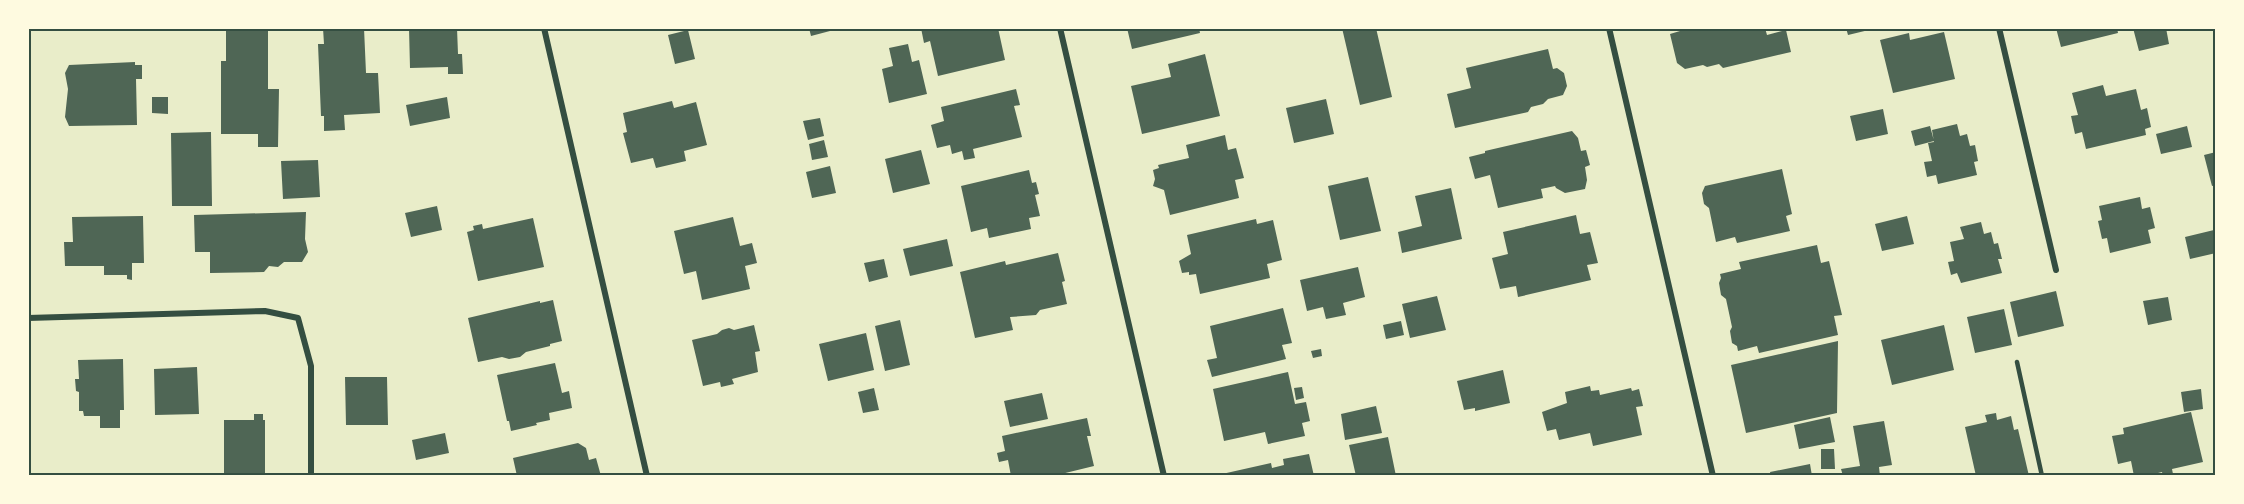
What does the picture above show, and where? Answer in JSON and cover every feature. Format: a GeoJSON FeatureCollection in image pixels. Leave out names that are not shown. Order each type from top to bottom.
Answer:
{"type":"FeatureCollection","features":[{"type":"Feature","properties":{"kind":"street"},"geometry":{"type":"LineString","coordinates":[[544,28],[647,476]]}},
{"type":"Feature","properties":{"kind":"street"},"geometry":{"type":"LineString","coordinates":[[1060,28],[1164,476]]}},
{"type":"Feature","properties":{"kind":"street"},"geometry":{"type":"LineString","coordinates":[[1609,28],[1713,476]]}},
{"type":"Feature","properties":{"kind":"street"},"geometry":{"type":"LineString","coordinates":[[1999,28],[2056,270]]}},
{"type":"Feature","properties":{"kind":"street"},"geometry":{"type":"LineString","coordinates":[[28,318],[265,311],[298,318],[311,366],[311,476]]}},
{"type":"Feature","properties":{"kind":"lane"},"geometry":{"type":"LineString","coordinates":[[2017,362],[2042,476]]}},
{"type":"Feature","properties":{"kind":"building"},"geometry":{"type":"Polygon","coordinates":[[[323,28],[364,28],[366,73],[378,73],[380,113],[344,115],[345,130],[324,131],[324,116],[321,116],[318,44],[324,44],[323,28]]]}},
{"type":"Feature","properties":{"kind":"building"},"geometry":{"type":"Polygon","coordinates":[[[409,28],[457,28],[458,54],[462,54],[463,74],[448,74],[448,67],[410,68],[409,28]]]}},
{"type":"Feature","properties":{"kind":"building"},"geometry":{"type":"Polygon","coordinates":[[[809,28],[829,28],[830,31],[811,36],[809,28]]]}},
{"type":"Feature","properties":{"kind":"building"},"geometry":{"type":"Polygon","coordinates":[[[921,28],[998,28],[1005,60],[938,76],[930,41],[924,43],[921,28]]]}},
{"type":"Feature","properties":{"kind":"building"},"geometry":{"type":"Polygon","coordinates":[[[1127,28],[1199,28],[1200,33],[1132,49],[1127,28]]]}},
{"type":"Feature","properties":{"kind":"building"},"geometry":{"type":"Polygon","coordinates":[[[1342,28],[1376,28],[1392,97],[1360,105],[1342,28]]]}},
{"type":"Feature","properties":{"kind":"building"},"geometry":{"type":"Polygon","coordinates":[[[1680,28],[1765,28],[1767,35],[1786,30],[1791,52],[1723,68],[1719,64],[1685,69],[1677,63],[1670,34],[1680,31],[1680,28]]]}},
{"type":"Feature","properties":{"kind":"building"},"geometry":{"type":"Polygon","coordinates":[[[1846,28],[1872,28],[1873,29],[1848,35],[1846,28]]]}},
{"type":"Feature","properties":{"kind":"building"},"geometry":{"type":"Polygon","coordinates":[[[2056,28],[2117,28],[2118,33],[2061,47],[2056,28]]]}},
{"type":"Feature","properties":{"kind":"building"},"geometry":{"type":"Polygon","coordinates":[[[2133,28],[2166,28],[2169,44],[2139,51],[2133,28]]]}},
{"type":"Feature","properties":{"kind":"building"},"geometry":{"type":"Polygon","coordinates":[[[226,29],[268,29],[268,89],[279,89],[278,147],[258,147],[258,134],[221,134],[221,61],[226,61],[226,29]]]}},
{"type":"Feature","properties":{"kind":"building"},"geometry":{"type":"Polygon","coordinates":[[[688,30],[695,59],[675,64],[668,35],[688,30]]]}},
{"type":"Feature","properties":{"kind":"building"},"geometry":{"type":"Polygon","coordinates":[[[1944,32],[1955,79],[1893,93],[1880,40],[1909,33],[1910,40],[1944,32]]]}},
{"type":"Feature","properties":{"kind":"building"},"geometry":{"type":"Polygon","coordinates":[[[908,44],[912,62],[919,60],[927,94],[889,103],[882,69],[893,66],[889,48],[908,44]]]}},
{"type":"Feature","properties":{"kind":"building"},"geometry":{"type":"Polygon","coordinates":[[[1548,49],[1553,69],[1557,68],[1564,73],[1567,86],[1563,95],[1531,107],[1528,112],[1455,128],[1447,94],[1471,88],[1466,68],[1548,49]]]}},
{"type":"Feature","properties":{"kind":"building"},"geometry":{"type":"Polygon","coordinates":[[[1205,54],[1220,116],[1142,134],[1131,86],[1171,77],[1168,64],[1205,54]]]}},
{"type":"Feature","properties":{"kind":"building"},"geometry":{"type":"Polygon","coordinates":[[[135,62],[135,65],[142,65],[142,79],[136,79],[137,125],[69,126],[65,117],[68,89],[65,73],[69,65],[135,62]]]}},
{"type":"Feature","properties":{"kind":"building"},"geometry":{"type":"Polygon","coordinates":[[[2103,85],[2106,96],[2136,89],[2141,110],[2147,108],[2151,127],[2145,129],[2146,135],[2086,149],[2082,132],[2075,134],[2071,116],[2078,115],[2072,93],[2103,85]]]}},
{"type":"Feature","properties":{"kind":"building"},"geometry":{"type":"Polygon","coordinates":[[[1016,89],[1020,105],[1014,106],[1022,137],[973,149],[975,158],[964,160],[962,151],[952,154],[950,145],[937,148],[931,125],[944,121],[941,107],[1016,89]]]}},
{"type":"Feature","properties":{"kind":"building"},"geometry":{"type":"Polygon","coordinates":[[[152,97],[168,97],[168,114],[152,113],[152,97]]]}},
{"type":"Feature","properties":{"kind":"building"},"geometry":{"type":"Polygon","coordinates":[[[447,97],[450,118],[410,126],[406,105],[447,97]]]}},
{"type":"Feature","properties":{"kind":"building"},"geometry":{"type":"Polygon","coordinates":[[[1326,99],[1334,134],[1294,143],[1286,108],[1326,99]]]}},
{"type":"Feature","properties":{"kind":"building"},"geometry":{"type":"Polygon","coordinates":[[[672,101],[674,108],[696,102],[707,145],[684,151],[686,161],[656,168],[653,158],[631,163],[623,133],[627,132],[623,113],[672,101]]]}},
{"type":"Feature","properties":{"kind":"building"},"geometry":{"type":"Polygon","coordinates":[[[1883,109],[1888,134],[1856,141],[1850,116],[1883,109]]]}},
{"type":"Feature","properties":{"kind":"building"},"geometry":{"type":"Polygon","coordinates":[[[820,118],[824,136],[808,140],[803,121],[820,118]]]}},
{"type":"Feature","properties":{"kind":"building"},"geometry":{"type":"Polygon","coordinates":[[[1957,124],[1960,136],[1967,134],[1970,146],[1975,145],[1978,161],[1974,162],[1977,175],[1938,184],[1936,175],[1927,177],[1924,162],[1932,161],[1928,143],[1934,142],[1932,130],[1957,124]]]}},
{"type":"Feature","properties":{"kind":"building"},"geometry":{"type":"Polygon","coordinates":[[[1930,126],[1934,141],[1915,146],[1911,131],[1930,126]]]}},
{"type":"Feature","properties":{"kind":"building"},"geometry":{"type":"Polygon","coordinates":[[[2187,126],[2192,147],[2161,154],[2156,134],[2187,126]]]}},
{"type":"Feature","properties":{"kind":"building"},"geometry":{"type":"Polygon","coordinates":[[[1572,131],[1578,138],[1581,151],[1586,150],[1590,165],[1585,167],[1587,180],[1585,189],[1565,193],[1555,186],[1541,189],[1543,198],[1498,208],[1490,175],[1475,179],[1469,157],[1485,153],[1485,151],[1572,131]]]}},
{"type":"Feature","properties":{"kind":"building"},"geometry":{"type":"Polygon","coordinates":[[[211,132],[212,206],[172,206],[171,133],[211,132]]]}},
{"type":"Feature","properties":{"kind":"building"},"geometry":{"type":"Polygon","coordinates":[[[1225,135],[1228,150],[1236,148],[1244,178],[1235,180],[1239,198],[1170,215],[1164,190],[1153,186],[1155,179],[1153,170],[1159,168],[1158,165],[1189,158],[1186,145],[1225,135]]]}},
{"type":"Feature","properties":{"kind":"building"},"geometry":{"type":"Polygon","coordinates":[[[824,140],[828,157],[812,160],[809,144],[824,140]]]}},
{"type":"Feature","properties":{"kind":"building"},"geometry":{"type":"Polygon","coordinates":[[[921,150],[930,184],[893,193],[885,159],[921,150]]]}},
{"type":"Feature","properties":{"kind":"building"},"geometry":{"type":"Polygon","coordinates":[[[2216,152],[2216,185],[2212,186],[2204,155],[2216,152]]]}},
{"type":"Feature","properties":{"kind":"building"},"geometry":{"type":"Polygon","coordinates":[[[318,160],[320,197],[283,199],[281,161],[318,160]]]}},
{"type":"Feature","properties":{"kind":"building"},"geometry":{"type":"Polygon","coordinates":[[[830,166],[836,193],[812,198],[806,172],[830,166]]]}},
{"type":"Feature","properties":{"kind":"building"},"geometry":{"type":"Polygon","coordinates":[[[1782,169],[1792,214],[1786,216],[1790,231],[1737,243],[1735,237],[1716,242],[1709,208],[1704,204],[1702,193],[1705,186],[1782,169]]]}},
{"type":"Feature","properties":{"kind":"building"},"geometry":{"type":"Polygon","coordinates":[[[1029,170],[1032,183],[1036,182],[1039,194],[1035,195],[1040,216],[1029,218],[1031,229],[989,238],[987,228],[971,232],[961,186],[1029,170]]]}},
{"type":"Feature","properties":{"kind":"building"},"geometry":{"type":"Polygon","coordinates":[[[1368,177],[1381,231],[1340,240],[1328,186],[1368,177]]]}},
{"type":"Feature","properties":{"kind":"building"},"geometry":{"type":"Polygon","coordinates":[[[1451,188],[1462,239],[1402,253],[1398,232],[1422,226],[1415,196],[1451,188]]]}},
{"type":"Feature","properties":{"kind":"building"},"geometry":{"type":"Polygon","coordinates":[[[2140,197],[2142,209],[2150,207],[2155,228],[2148,230],[2151,243],[2110,253],[2107,238],[2102,239],[2098,221],[2102,220],[2099,206],[2140,197]]]}},
{"type":"Feature","properties":{"kind":"building"},"geometry":{"type":"Polygon","coordinates":[[[437,206],[442,230],[411,237],[405,213],[437,206]]]}},
{"type":"Feature","properties":{"kind":"building"},"geometry":{"type":"Polygon","coordinates":[[[306,212],[305,239],[308,252],[302,262],[284,262],[278,267],[269,266],[264,272],[210,273],[210,252],[195,252],[194,215],[306,212]]]}},
{"type":"Feature","properties":{"kind":"building"},"geometry":{"type":"Polygon","coordinates":[[[1576,215],[1580,234],[1590,232],[1598,263],[1587,265],[1591,280],[1518,297],[1516,286],[1500,289],[1492,258],[1508,254],[1503,232],[1576,215]]]}},
{"type":"Feature","properties":{"kind":"building"},"geometry":{"type":"Polygon","coordinates":[[[143,216],[144,263],[132,263],[132,280],[127,279],[127,275],[104,275],[104,266],[65,266],[64,242],[73,242],[72,217],[143,216]]]}},
{"type":"Feature","properties":{"kind":"building"},"geometry":{"type":"Polygon","coordinates":[[[1907,216],[1914,244],[1882,251],[1875,224],[1907,216]]]}},
{"type":"Feature","properties":{"kind":"building"},"geometry":{"type":"Polygon","coordinates":[[[733,217],[740,246],[752,243],[757,263],[745,266],[750,289],[702,300],[696,271],[684,274],[674,231],[733,217]]]}},
{"type":"Feature","properties":{"kind":"building"},"geometry":{"type":"Polygon","coordinates":[[[533,218],[544,267],[478,281],[467,232],[474,230],[473,226],[482,224],[483,229],[533,218]]]}},
{"type":"Feature","properties":{"kind":"building"},"geometry":{"type":"Polygon","coordinates":[[[1256,219],[1257,224],[1273,220],[1282,260],[1267,264],[1270,278],[1200,294],[1196,274],[1182,273],[1179,261],[1191,254],[1187,235],[1256,219]]]}},
{"type":"Feature","properties":{"kind":"building"},"geometry":{"type":"Polygon","coordinates":[[[1981,222],[1984,234],[1991,232],[1994,244],[1998,243],[2002,259],[1998,259],[2002,273],[1961,283],[1957,273],[1951,275],[1948,262],[1954,261],[1950,242],[1964,239],[1960,227],[1981,222]]]}},
{"type":"Feature","properties":{"kind":"building"},"geometry":{"type":"Polygon","coordinates":[[[2214,230],[2216,253],[2190,259],[2185,237],[2214,230]]]}},
{"type":"Feature","properties":{"kind":"building"},"geometry":{"type":"Polygon","coordinates":[[[947,239],[953,266],[910,276],[903,249],[947,239]]]}},
{"type":"Feature","properties":{"kind":"building"},"geometry":{"type":"Polygon","coordinates":[[[1817,245],[1821,263],[1829,261],[1842,315],[1834,316],[1838,335],[1759,353],[1757,346],[1738,351],[1737,346],[1732,343],[1730,331],[1732,327],[1726,299],[1721,295],[1720,274],[1741,269],[1739,262],[1817,245]]]}},
{"type":"Feature","properties":{"kind":"building"},"geometry":{"type":"Polygon","coordinates":[[[1058,253],[1065,281],[1062,282],[1067,304],[1040,310],[1036,315],[1010,317],[1013,330],[975,338],[960,272],[1005,261],[1006,265],[1058,253]]]}},
{"type":"Feature","properties":{"kind":"building"},"geometry":{"type":"Polygon","coordinates":[[[884,259],[888,277],[869,282],[864,263],[884,259]]]}},
{"type":"Feature","properties":{"kind":"building"},"geometry":{"type":"Polygon","coordinates":[[[1358,267],[1365,297],[1343,303],[1346,315],[1326,319],[1323,307],[1307,311],[1300,280],[1358,267]]]}},
{"type":"Feature","properties":{"kind":"building"},"geometry":{"type":"Polygon","coordinates":[[[2056,291],[2064,326],[2018,337],[2010,302],[2056,291]]]}},
{"type":"Feature","properties":{"kind":"building"},"geometry":{"type":"Polygon","coordinates":[[[1437,296],[1446,330],[1410,338],[1402,304],[1437,296]]]}},
{"type":"Feature","properties":{"kind":"building"},"geometry":{"type":"Polygon","coordinates":[[[2168,297],[2172,320],[2148,325],[2143,301],[2168,297]]]}},
{"type":"Feature","properties":{"kind":"building"},"geometry":{"type":"Polygon","coordinates":[[[553,300],[562,341],[526,352],[520,357],[509,359],[502,357],[478,362],[468,318],[553,300]]]}},
{"type":"Feature","properties":{"kind":"building"},"geometry":{"type":"Polygon","coordinates":[[[1283,308],[1292,343],[1282,345],[1286,359],[1212,377],[1207,360],[1217,358],[1210,326],[1283,308]]]}},
{"type":"Feature","properties":{"kind":"building"},"geometry":{"type":"Polygon","coordinates":[[[2004,309],[2012,345],[1975,353],[1967,317],[2004,309]]]}},
{"type":"Feature","properties":{"kind":"building"},"geometry":{"type":"Polygon","coordinates":[[[900,320],[910,365],[885,371],[875,326],[900,320]]]}},
{"type":"Feature","properties":{"kind":"building"},"geometry":{"type":"Polygon","coordinates":[[[1401,321],[1404,335],[1386,339],[1383,325],[1401,321]]]}},
{"type":"Feature","properties":{"kind":"building"},"geometry":{"type":"Polygon","coordinates":[[[754,325],[760,351],[755,352],[758,372],[732,379],[734,384],[721,387],[720,382],[703,386],[692,340],[717,334],[729,328],[734,330],[754,325]]]}},
{"type":"Feature","properties":{"kind":"building"},"geometry":{"type":"Polygon","coordinates":[[[1944,325],[1954,370],[1892,385],[1881,340],[1944,325]]]}},
{"type":"Feature","properties":{"kind":"building"},"geometry":{"type":"Polygon","coordinates":[[[866,333],[874,370],[828,381],[819,344],[866,333]]]}},
{"type":"Feature","properties":{"kind":"building"},"geometry":{"type":"Polygon","coordinates":[[[1838,341],[1837,413],[1746,433],[1731,365],[1838,341]]]}},
{"type":"Feature","properties":{"kind":"building"},"geometry":{"type":"Polygon","coordinates":[[[1321,349],[1322,356],[1313,358],[1311,351],[1321,349]]]}},
{"type":"Feature","properties":{"kind":"building"},"geometry":{"type":"Polygon","coordinates":[[[123,359],[124,410],[120,410],[120,428],[100,428],[100,416],[84,416],[83,411],[79,411],[79,392],[76,391],[75,379],[79,379],[78,360],[123,359]]]}},
{"type":"Feature","properties":{"kind":"building"},"geometry":{"type":"Polygon","coordinates":[[[555,363],[562,393],[569,391],[572,408],[549,413],[550,420],[536,423],[537,425],[511,431],[497,375],[555,363]]]}},
{"type":"Feature","properties":{"kind":"building"},"geometry":{"type":"Polygon","coordinates":[[[197,367],[199,414],[155,415],[154,369],[197,367]]]}},
{"type":"Feature","properties":{"kind":"building"},"geometry":{"type":"Polygon","coordinates":[[[1503,370],[1510,403],[1475,411],[1475,408],[1464,410],[1457,381],[1503,370]]]}},
{"type":"Feature","properties":{"kind":"building"},"geometry":{"type":"Polygon","coordinates":[[[1288,372],[1295,404],[1306,402],[1310,421],[1302,423],[1305,436],[1268,444],[1265,432],[1224,441],[1213,389],[1288,372]]]}},
{"type":"Feature","properties":{"kind":"building"},"geometry":{"type":"Polygon","coordinates":[[[345,377],[387,377],[388,425],[346,425],[345,377]]]}},
{"type":"Feature","properties":{"kind":"building"},"geometry":{"type":"Polygon","coordinates":[[[1590,386],[1591,391],[1599,390],[1600,395],[1631,388],[1632,391],[1639,389],[1643,406],[1636,407],[1642,435],[1593,446],[1590,433],[1559,440],[1556,429],[1547,431],[1542,412],[1567,403],[1565,392],[1590,386]]]}},
{"type":"Feature","properties":{"kind":"building"},"geometry":{"type":"Polygon","coordinates":[[[1302,387],[1304,398],[1296,400],[1294,388],[1302,387]]]}},
{"type":"Feature","properties":{"kind":"building"},"geometry":{"type":"Polygon","coordinates":[[[874,388],[879,410],[863,413],[858,392],[874,388]]]}},
{"type":"Feature","properties":{"kind":"building"},"geometry":{"type":"Polygon","coordinates":[[[2201,389],[2203,409],[2184,412],[2181,392],[2201,389]]]}},
{"type":"Feature","properties":{"kind":"building"},"geometry":{"type":"Polygon","coordinates":[[[1042,393],[1048,419],[1010,427],[1004,401],[1042,393]]]}},
{"type":"Feature","properties":{"kind":"building"},"geometry":{"type":"Polygon","coordinates":[[[1376,406],[1382,433],[1345,440],[1341,414],[1376,406]]]}},
{"type":"Feature","properties":{"kind":"building"},"geometry":{"type":"Polygon","coordinates":[[[2191,412],[2203,462],[2172,469],[2173,474],[2166,476],[2163,476],[2162,472],[2134,476],[2131,461],[2118,464],[2112,436],[2124,434],[2123,428],[2191,412]]]}},
{"type":"Feature","properties":{"kind":"building"},"geometry":{"type":"Polygon","coordinates":[[[1996,413],[1997,420],[2011,416],[2014,430],[2018,429],[2029,476],[1976,476],[1965,427],[1987,422],[1985,415],[1996,413]]]}},
{"type":"Feature","properties":{"kind":"building"},"geometry":{"type":"Polygon","coordinates":[[[254,414],[263,414],[263,420],[265,420],[265,476],[224,476],[224,420],[254,420],[254,414]]]}},
{"type":"Feature","properties":{"kind":"building"},"geometry":{"type":"Polygon","coordinates":[[[1830,417],[1835,442],[1799,449],[1794,425],[1830,417]]]}},
{"type":"Feature","properties":{"kind":"building"},"geometry":{"type":"Polygon","coordinates":[[[1087,418],[1091,436],[1087,436],[1094,466],[1053,476],[1011,476],[1008,460],[999,462],[997,453],[1005,451],[1002,436],[1087,418]]]}},
{"type":"Feature","properties":{"kind":"building"},"geometry":{"type":"Polygon","coordinates":[[[1884,421],[1892,465],[1879,467],[1880,476],[1843,476],[1841,469],[1860,466],[1853,426],[1884,421]]]}},
{"type":"Feature","properties":{"kind":"building"},"geometry":{"type":"Polygon","coordinates":[[[445,433],[449,453],[416,460],[412,440],[445,433]]]}},
{"type":"Feature","properties":{"kind":"building"},"geometry":{"type":"Polygon","coordinates":[[[1388,437],[1396,476],[1356,476],[1349,445],[1388,437]]]}},
{"type":"Feature","properties":{"kind":"building"},"geometry":{"type":"Polygon","coordinates":[[[578,443],[586,448],[589,460],[596,458],[601,476],[517,476],[513,458],[578,443]]]}},
{"type":"Feature","properties":{"kind":"building"},"geometry":{"type":"Polygon","coordinates":[[[1821,449],[1834,449],[1835,469],[1821,469],[1821,449]]]}},
{"type":"Feature","properties":{"kind":"building"},"geometry":{"type":"Polygon","coordinates":[[[1309,454],[1314,476],[1222,476],[1222,474],[1271,463],[1272,468],[1284,465],[1283,459],[1309,454]]]}},
{"type":"Feature","properties":{"kind":"building"},"geometry":{"type":"Polygon","coordinates":[[[1810,464],[1812,476],[1771,476],[1770,472],[1810,464]]]}}]}
